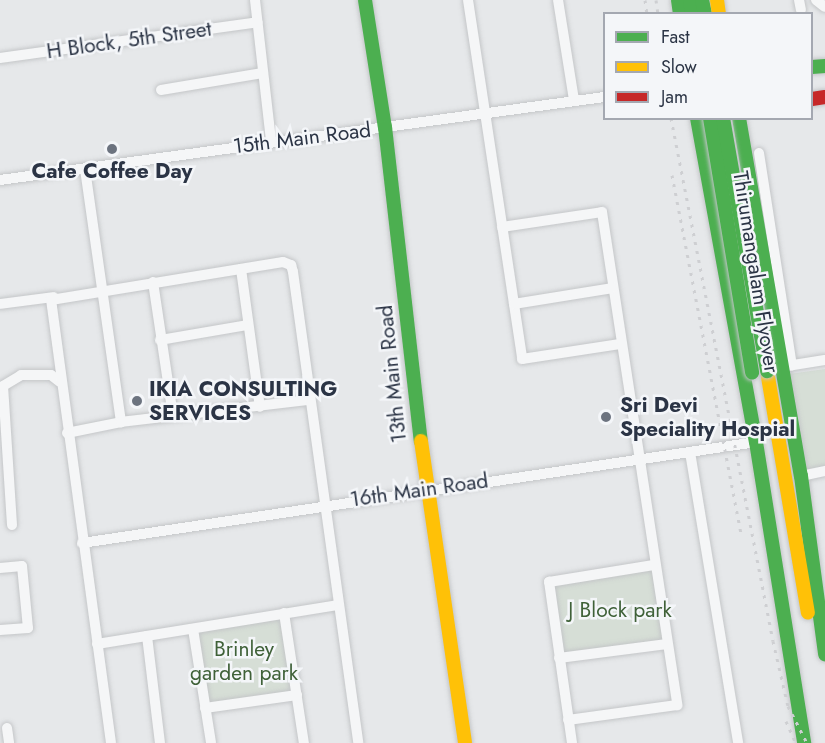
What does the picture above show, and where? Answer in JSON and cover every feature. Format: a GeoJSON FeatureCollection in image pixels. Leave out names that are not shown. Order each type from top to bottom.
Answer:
{"type":"FeatureCollection","features":[{"type":"Feature","properties":{"kind":"main road","name":"13th Main Road"},"geometry":{"type":"LineString","coordinates":[[365,0],[385,127],[426,489],[465,743]]}},
{"type":"Feature","properties":{"kind":"main road"},"geometry":{"type":"LineString","coordinates":[[697,120],[756,442],[804,743]]}},
{"type":"Feature","properties":{"kind":"main road","name":"Thirumangalam Flyover"},"geometry":{"type":"LineString","coordinates":[[710,120],[793,618],[788,646]]}},
{"type":"Feature","properties":{"kind":"main road","name":"Thirumangalam Flyover"},"geometry":{"type":"LineString","coordinates":[[723,120],[809,621],[821,637]]}},
{"type":"Feature","properties":{"kind":"main road"},"geometry":{"type":"LineString","coordinates":[[739,120],[750,193],[787,366],[825,654]]}},
{"type":"Feature","properties":{"kind":"main road"},"geometry":{"type":"LineString","coordinates":[[712,198],[750,193]]}},
{"type":"Feature","properties":{"kind":"street"},"geometry":{"type":"LineString","coordinates":[[255,0],[272,140]]}},
{"type":"Feature","properties":{"kind":"street"},"geometry":{"type":"LineString","coordinates":[[468,0],[522,359],[620,344]]}},
{"type":"Feature","properties":{"kind":"street"},"geometry":{"type":"LineString","coordinates":[[558,0],[574,100]]}},
{"type":"Feature","properties":{"kind":"street"},"geometry":{"type":"LineString","coordinates":[[816,0],[825,7]]}},
{"type":"Feature","properties":{"kind":"street","name":"H Block, 5th Street"},"geometry":{"type":"LineString","coordinates":[[0,58],[258,22]]}},
{"type":"Feature","properties":{"kind":"street"},"geometry":{"type":"LineString","coordinates":[[161,90],[263,73]]}},
{"type":"Feature","properties":{"kind":"street","name":"15th Main Road"},"geometry":{"type":"LineString","coordinates":[[0,180],[272,140],[603,97]]}},
{"type":"Feature","properties":{"kind":"street"},"geometry":{"type":"LineString","coordinates":[[759,153],[787,366],[825,360]]}},
{"type":"Feature","properties":{"kind":"street"},"geometry":{"type":"LineString","coordinates":[[85,169],[122,422]]}},
{"type":"Feature","properties":{"kind":"street"},"geometry":{"type":"LineString","coordinates":[[502,227],[602,212],[620,344],[677,705],[568,720]]}},
{"type":"Feature","properties":{"kind":"street"},"geometry":{"type":"LineString","coordinates":[[0,304],[284,262],[293,269],[309,400],[358,743]]}},
{"type":"Feature","properties":{"kind":"street"},"geometry":{"type":"LineString","coordinates":[[241,269],[260,407]]}},
{"type":"Feature","properties":{"kind":"street"},"geometry":{"type":"LineString","coordinates":[[153,282],[172,416]]}},
{"type":"Feature","properties":{"kind":"street"},"geometry":{"type":"LineString","coordinates":[[514,304],[613,288]]}},
{"type":"Feature","properties":{"kind":"street"},"geometry":{"type":"LineString","coordinates":[[54,297],[50,307],[111,743]]}},
{"type":"Feature","properties":{"kind":"street"},"geometry":{"type":"LineString","coordinates":[[160,340],[248,325]]}},
{"type":"Feature","properties":{"kind":"street"},"geometry":{"type":"LineString","coordinates":[[12,525],[3,386],[21,375],[51,375],[60,382]]}},
{"type":"Feature","properties":{"kind":"street"},"geometry":{"type":"LineString","coordinates":[[67,433],[122,422],[309,400]]}},
{"type":"Feature","properties":{"kind":"street","name":"16th Main Road"},"geometry":{"type":"LineString","coordinates":[[82,543],[325,504],[756,442]]}},
{"type":"Feature","properties":{"kind":"street"},"geometry":{"type":"LineString","coordinates":[[690,452],[738,743]]}},
{"type":"Feature","properties":{"kind":"street"},"geometry":{"type":"LineString","coordinates":[[801,476],[825,471]]}},
{"type":"Feature","properties":{"kind":"street"},"geometry":{"type":"LineString","coordinates":[[572,743],[549,582],[654,565]]}},
{"type":"Feature","properties":{"kind":"street"},"geometry":{"type":"LineString","coordinates":[[0,568],[21,566],[28,628],[0,630]]}},
{"type":"Feature","properties":{"kind":"street"},"geometry":{"type":"LineString","coordinates":[[97,644],[339,605]]}},
{"type":"Feature","properties":{"kind":"street"},"geometry":{"type":"LineString","coordinates":[[284,613],[304,743]]}},
{"type":"Feature","properties":{"kind":"street"},"geometry":{"type":"LineString","coordinates":[[193,629],[211,743]]}},
{"type":"Feature","properties":{"kind":"street"},"geometry":{"type":"LineString","coordinates":[[147,636],[160,743]]}},
{"type":"Feature","properties":{"kind":"street"},"geometry":{"type":"LineString","coordinates":[[559,658],[668,644]]}},
{"type":"Feature","properties":{"kind":"street"},"geometry":{"type":"LineString","coordinates":[[205,708],[297,694]]}},
{"type":"Feature","properties":{"kind":"street"},"geometry":{"type":"LineString","coordinates":[[6,728],[9,743]]}},
{"type":"Feature","properties":{"kind":"green space"},"geometry":{"type":"Polygon","coordinates":[[[825,369],[825,466],[807,469],[789,374],[825,369]]]}},
{"type":"Feature","properties":{"kind":"green space","name":"J Block park"},"geometry":{"type":"Polygon","coordinates":[[[654,565],[667,644],[562,661],[549,582],[654,565]]]}},
{"type":"Feature","properties":{"kind":"green space","name":"Brinley garden park"},"geometry":{"type":"Polygon","coordinates":[[[284,613],[297,695],[206,709],[193,627],[284,613]]]}},
{"type":"Feature","properties":{"kind":"railway"},"geometry":{"type":"LineString","coordinates":[[645,0],[647,12]]}},
{"type":"Feature","properties":{"kind":"railway"},"geometry":{"type":"LineString","coordinates":[[656,0],[658,12]]}},
{"type":"Feature","properties":{"kind":"railway"},"geometry":{"type":"LineString","coordinates":[[671,120],[773,641],[788,706],[807,743]]}},
{"type":"Feature","properties":{"kind":"railway"},"geometry":{"type":"LineString","coordinates":[[672,175],[741,532]]}},
{"type":"Feature","properties":{"kind":"railway"},"geometry":{"type":"LineString","coordinates":[[786,721],[796,743]]}},
{"type":"Feature","properties":{"kind":"traffic: fast"},"geometry":{"type":"LineString","coordinates":[[365,0],[385,127],[421,441]]}},
{"type":"Feature","properties":{"kind":"traffic: fast"},"geometry":{"type":"LineString","coordinates":[[678,0],[680,12]]}},
{"type":"Feature","properties":{"kind":"traffic: fast"},"geometry":{"type":"LineString","coordinates":[[690,0],[692,12]]}},
{"type":"Feature","properties":{"kind":"traffic: fast"},"geometry":{"type":"LineString","coordinates":[[702,0],[705,12]]}},
{"type":"Feature","properties":{"kind":"traffic: fast"},"geometry":{"type":"LineString","coordinates":[[813,67],[825,66]]}},
{"type":"Feature","properties":{"kind":"traffic: fast"},"geometry":{"type":"LineString","coordinates":[[697,120],[756,442],[804,743]]}},
{"type":"Feature","properties":{"kind":"traffic: fast"},"geometry":{"type":"LineString","coordinates":[[710,120],[752,373]]}},
{"type":"Feature","properties":{"kind":"traffic: fast"},"geometry":{"type":"LineString","coordinates":[[723,120],[767,371]]}},
{"type":"Feature","properties":{"kind":"traffic: fast"},"geometry":{"type":"LineString","coordinates":[[739,120],[801,476],[825,654]]}},
{"type":"Feature","properties":{"kind":"traffic: slow"},"geometry":{"type":"LineString","coordinates":[[717,0],[719,12]]}},
{"type":"Feature","properties":{"kind":"traffic: slow"},"geometry":{"type":"LineString","coordinates":[[767,371],[808,613]]}},
{"type":"Feature","properties":{"kind":"traffic: slow"},"geometry":{"type":"LineString","coordinates":[[421,441],[465,743]]}},
{"type":"Feature","properties":{"kind":"traffic: jam"},"geometry":{"type":"LineString","coordinates":[[813,99],[825,97]]}},
{"type":"Feature","properties":{"kind":"place","name":"Cafe Coffee Day"},"geometry":{"type":"Point","coordinates":[112,149]}},
{"type":"Feature","properties":{"kind":"place","name":"IKIA CONSULTING SERVICES"},"geometry":{"type":"Point","coordinates":[137,401]}},
{"type":"Feature","properties":{"kind":"place","name":"Sri Devi Speciality Hospial"},"geometry":{"type":"Point","coordinates":[606,417]}}]}
